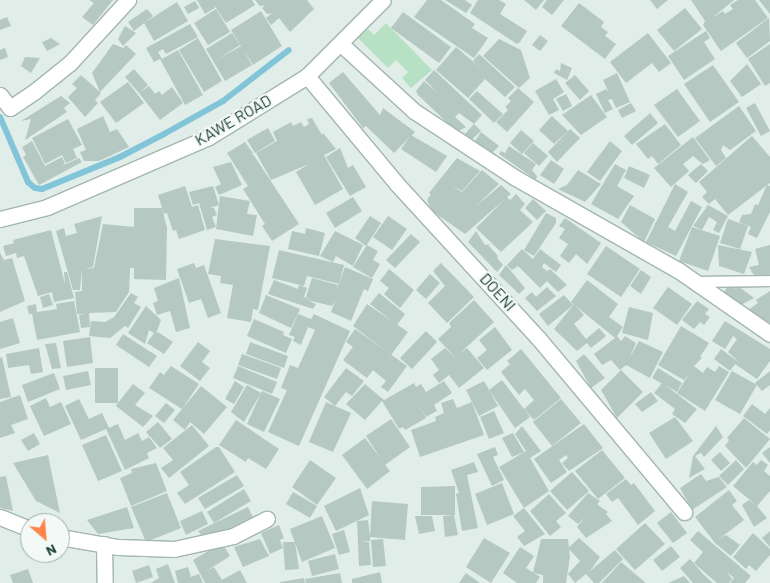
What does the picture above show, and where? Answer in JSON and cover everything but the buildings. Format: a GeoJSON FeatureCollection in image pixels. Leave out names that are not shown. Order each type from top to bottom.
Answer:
{"type":"FeatureCollection","features":[{"type":"Feature","properties":{"kind":"street"},"geometry":{"type":"LineString","coordinates":[[0,94],[10,108],[36,91],[70,63],[128,0]]}},
{"type":"Feature","properties":{"kind":"street","name":"KAWE ROAD"},"geometry":{"type":"LineString","coordinates":[[0,220],[47,207],[209,137],[307,76],[341,44],[374,4]]}},
{"type":"Feature","properties":{"kind":"street"},"geometry":{"type":"LineString","coordinates":[[341,44],[414,112],[514,177],[696,282],[770,334]]}},
{"type":"Feature","properties":{"kind":"street","name":"DOENI"},"geometry":{"type":"LineString","coordinates":[[307,76],[396,183],[539,339],[684,512]]}},
{"type":"Feature","properties":{"kind":"street"},"geometry":{"type":"LineString","coordinates":[[0,518],[20,525]]}},
{"type":"Feature","properties":{"kind":"street"},"geometry":{"type":"LineString","coordinates":[[70,539],[104,544],[174,549],[233,536],[267,519]]}},
{"type":"Feature","properties":{"kind":"street"},"geometry":{"type":"LineString","coordinates":[[104,544],[106,583]]}},
{"type":"Feature","properties":{"kind":"lane"},"geometry":{"type":"LineString","coordinates":[[696,282],[770,281]]}},
{"type":"Feature","properties":{"kind":"green space"},"geometry":{"type":"Polygon","coordinates":[[[386,23],[432,70],[411,88],[402,78],[408,72],[396,60],[388,68],[358,38],[368,29],[374,35],[386,23]]]}},
{"type":"Feature","properties":{"kind":"waterway"},"geometry":{"type":"LineString","coordinates":[[0,117],[28,182],[35,188],[42,189],[120,157],[223,101],[289,50]]}}]}
